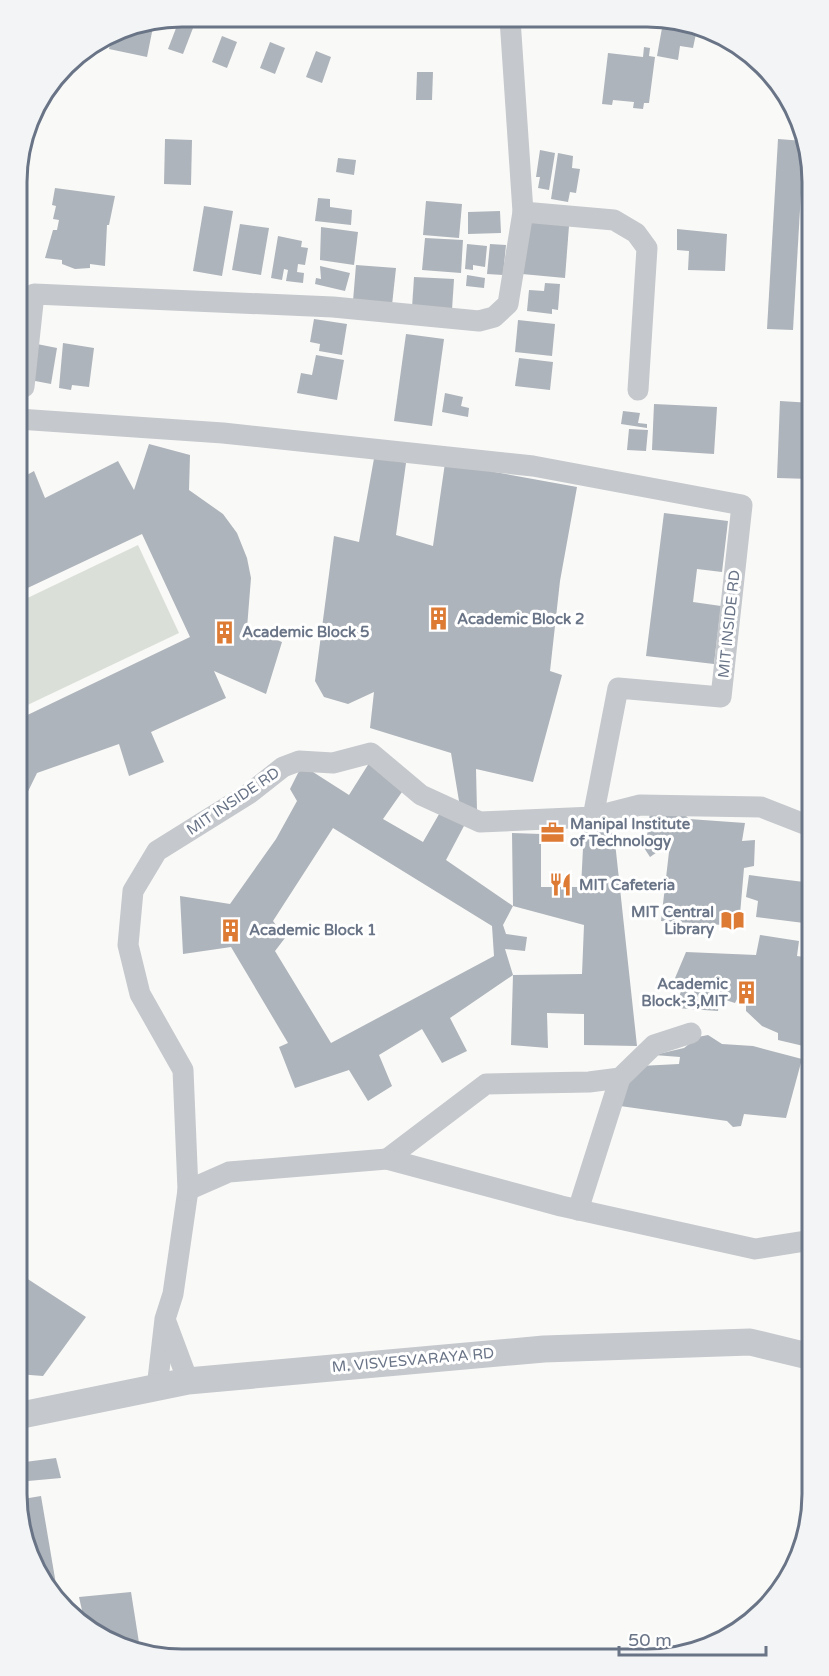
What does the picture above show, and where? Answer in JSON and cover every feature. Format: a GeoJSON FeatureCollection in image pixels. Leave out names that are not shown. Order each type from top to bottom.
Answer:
{"type":"FeatureCollection","features":[{"type":"Feature","properties":{"kind":"street"},"geometry":{"type":"LineString","coordinates":[[27,359],[34,294],[333,307],[479,321],[494,317],[508,304],[523,212],[511,27]]}},
{"type":"Feature","properties":{"kind":"street"},"geometry":{"type":"LineString","coordinates":[[523,212],[614,220],[636,232],[647,248],[638,390]]}},
{"type":"Feature","properties":{"kind":"street","name":"MIT INSIDE RD"},"geometry":{"type":"LineString","coordinates":[[27,420],[223,433],[533,466],[742,505],[721,697],[618,688],[593,817],[480,822],[421,795],[371,753],[333,763],[299,761],[283,767],[250,793],[157,851],[133,891],[128,945],[140,994],[183,1070],[188,1190],[173,1294],[165,1319],[157,1388]]}},
{"type":"Feature","properties":{"kind":"street"},"geometry":{"type":"LineString","coordinates":[[593,817],[639,805],[761,807],[802,823]]}},
{"type":"Feature","properties":{"kind":"street"},"geometry":{"type":"LineString","coordinates":[[578,1210],[620,1078],[654,1045],[691,1033]]}},
{"type":"Feature","properties":{"kind":"street"},"geometry":{"type":"LineString","coordinates":[[387,1159],[486,1084],[589,1082],[620,1078]]}},
{"type":"Feature","properties":{"kind":"street"},"geometry":{"type":"LineString","coordinates":[[188,1190],[229,1172],[387,1159],[578,1210],[755,1249],[802,1242]]}},
{"type":"Feature","properties":{"kind":"street"},"geometry":{"type":"LineString","coordinates":[[165,1319],[188,1381]]}},
{"type":"Feature","properties":{"kind":"street","name":"M. VISVESVARAYA RD"},"geometry":{"type":"LineString","coordinates":[[27,1414],[188,1381],[544,1349],[750,1342],[802,1355]]}},
{"type":"Feature","properties":{"kind":"shaded area"},"geometry":{"type":"Polygon","coordinates":[[[138,545],[179,633],[27,705],[27,598],[138,545]]]}},
{"type":"Feature","properties":{"kind":"building"},"geometry":{"type":"Polygon","coordinates":[[[176,27],[193,28],[183,54],[168,49],[176,27]]]}},
{"type":"Feature","properties":{"kind":"building"},"geometry":{"type":"Polygon","coordinates":[[[662,28],[696,35],[693,48],[680,46],[678,60],[657,56],[662,28]]]}},
{"type":"Feature","properties":{"kind":"building"},"geometry":{"type":"Polygon","coordinates":[[[152,30],[147,57],[109,49],[113,43],[152,30]]]}},
{"type":"Feature","properties":{"kind":"building"},"geometry":{"type":"Polygon","coordinates":[[[222,36],[237,42],[227,68],[212,62],[222,36]]]}},
{"type":"Feature","properties":{"kind":"building"},"geometry":{"type":"Polygon","coordinates":[[[270,42],[285,48],[275,74],[260,68],[270,42]]]}},
{"type":"Feature","properties":{"kind":"building"},"geometry":{"type":"Polygon","coordinates":[[[644,47],[650,48],[649,56],[655,57],[649,103],[644,103],[643,109],[633,108],[634,102],[613,100],[612,105],[602,104],[608,53],[643,57],[644,47]]]}},
{"type":"Feature","properties":{"kind":"building"},"geometry":{"type":"Polygon","coordinates":[[[316,51],[331,57],[322,83],[306,77],[316,51]]]}},
{"type":"Feature","properties":{"kind":"building"},"geometry":{"type":"Polygon","coordinates":[[[417,72],[433,72],[432,100],[416,100],[417,72]]]}},
{"type":"Feature","properties":{"kind":"building"},"geometry":{"type":"Polygon","coordinates":[[[165,139],[192,140],[191,185],[164,184],[165,139]]]}},
{"type":"Feature","properties":{"kind":"building"},"geometry":{"type":"Polygon","coordinates":[[[778,139],[796,140],[802,175],[793,330],[767,329],[778,139]]]}},
{"type":"Feature","properties":{"kind":"building"},"geometry":{"type":"Polygon","coordinates":[[[540,150],[555,153],[549,190],[538,188],[540,177],[536,177],[540,150]]]}},
{"type":"Feature","properties":{"kind":"building"},"geometry":{"type":"Polygon","coordinates":[[[558,153],[573,156],[572,168],[580,169],[576,193],[570,192],[568,202],[551,199],[558,153]]]}},
{"type":"Feature","properties":{"kind":"building"},"geometry":{"type":"Polygon","coordinates":[[[338,158],[356,160],[354,175],[336,172],[338,158]]]}},
{"type":"Feature","properties":{"kind":"building"},"geometry":{"type":"Polygon","coordinates":[[[55,188],[115,196],[109,225],[107,225],[105,266],[90,264],[90,268],[75,269],[62,264],[62,260],[45,258],[53,230],[57,230],[59,220],[53,219],[56,206],[52,205],[55,188]]]}},
{"type":"Feature","properties":{"kind":"building"},"geometry":{"type":"Polygon","coordinates":[[[318,198],[330,199],[330,207],[352,210],[351,225],[315,221],[318,198]]]}},
{"type":"Feature","properties":{"kind":"building"},"geometry":{"type":"Polygon","coordinates":[[[426,201],[462,204],[459,238],[423,235],[426,201]]]}},
{"type":"Feature","properties":{"kind":"building"},"geometry":{"type":"Polygon","coordinates":[[[204,206],[233,211],[222,276],[193,271],[204,206]]]}},
{"type":"Feature","properties":{"kind":"building"},"geometry":{"type":"Polygon","coordinates":[[[500,211],[501,233],[468,234],[468,212],[500,211]]]}},
{"type":"Feature","properties":{"kind":"building"},"geometry":{"type":"Polygon","coordinates":[[[527,222],[569,226],[565,278],[522,274],[527,222]]]}},
{"type":"Feature","properties":{"kind":"building"},"geometry":{"type":"Polygon","coordinates":[[[240,224],[269,228],[261,275],[232,270],[240,224]]]}},
{"type":"Feature","properties":{"kind":"building"},"geometry":{"type":"Polygon","coordinates":[[[321,227],[358,232],[354,265],[320,260],[321,227]]]}},
{"type":"Feature","properties":{"kind":"building"},"geometry":{"type":"Polygon","coordinates":[[[677,229],[727,234],[725,271],[688,270],[689,251],[677,250],[677,229]]]}},
{"type":"Feature","properties":{"kind":"building"},"geometry":{"type":"Polygon","coordinates":[[[278,236],[302,241],[301,247],[308,248],[305,265],[298,264],[297,272],[304,273],[303,283],[286,281],[288,270],[284,269],[282,280],[271,278],[278,236]]]}},
{"type":"Feature","properties":{"kind":"building"},"geometry":{"type":"Polygon","coordinates":[[[425,238],[463,240],[461,273],[422,270],[425,238]]]}},
{"type":"Feature","properties":{"kind":"building"},"geometry":{"type":"Polygon","coordinates":[[[467,244],[487,246],[485,267],[473,265],[473,270],[465,269],[467,244]]]}},
{"type":"Feature","properties":{"kind":"building"},"geometry":{"type":"Polygon","coordinates":[[[490,244],[506,245],[503,275],[487,274],[490,244]]]}},
{"type":"Feature","properties":{"kind":"building"},"geometry":{"type":"Polygon","coordinates":[[[356,265],[396,268],[392,305],[353,301],[356,265]]]}},
{"type":"Feature","properties":{"kind":"building"},"geometry":{"type":"Polygon","coordinates":[[[320,266],[350,273],[345,291],[315,284],[316,278],[321,279],[320,266]]]}},
{"type":"Feature","properties":{"kind":"building"},"geometry":{"type":"Polygon","coordinates":[[[467,275],[485,278],[484,288],[466,286],[467,275]]]}},
{"type":"Feature","properties":{"kind":"building"},"geometry":{"type":"Polygon","coordinates":[[[414,277],[454,279],[452,310],[412,308],[414,277]]]}},
{"type":"Feature","properties":{"kind":"building"},"geometry":{"type":"Polygon","coordinates":[[[545,283],[560,284],[558,310],[552,309],[552,314],[527,311],[529,290],[544,291],[545,283]]]}},
{"type":"Feature","properties":{"kind":"building"},"geometry":{"type":"Polygon","coordinates":[[[314,319],[347,324],[342,355],[319,351],[320,344],[310,342],[314,319]]]}},
{"type":"Feature","properties":{"kind":"building"},"geometry":{"type":"Polygon","coordinates":[[[518,320],[555,324],[552,356],[515,352],[518,320]]]}},
{"type":"Feature","properties":{"kind":"building"},"geometry":{"type":"Polygon","coordinates":[[[406,334],[444,339],[432,426],[394,421],[406,334]]]}},
{"type":"Feature","properties":{"kind":"building"},"geometry":{"type":"Polygon","coordinates":[[[63,343],[94,348],[89,387],[72,385],[71,390],[59,388],[63,343]]]}},
{"type":"Feature","properties":{"kind":"building"},"geometry":{"type":"Polygon","coordinates":[[[37,344],[57,348],[51,384],[30,380],[37,344]]]}},
{"type":"Feature","properties":{"kind":"building"},"geometry":{"type":"Polygon","coordinates":[[[316,355],[344,360],[337,400],[297,393],[301,373],[312,375],[316,355]]]}},
{"type":"Feature","properties":{"kind":"building"},"geometry":{"type":"Polygon","coordinates":[[[519,358],[553,362],[550,390],[515,386],[519,358]]]}},
{"type":"Feature","properties":{"kind":"building"},"geometry":{"type":"Polygon","coordinates":[[[445,393],[463,397],[461,406],[469,408],[468,417],[442,412],[445,393]]]}},
{"type":"Feature","properties":{"kind":"building"},"geometry":{"type":"Polygon","coordinates":[[[780,401],[802,402],[802,479],[777,478],[780,401]]]}},
{"type":"Feature","properties":{"kind":"building"},"geometry":{"type":"Polygon","coordinates":[[[654,404],[717,407],[714,454],[652,450],[654,404]]]}},
{"type":"Feature","properties":{"kind":"building"},"geometry":{"type":"Polygon","coordinates":[[[623,411],[640,413],[638,423],[647,424],[647,428],[621,424],[623,411]]]}},
{"type":"Feature","properties":{"kind":"building"},"geometry":{"type":"Polygon","coordinates":[[[629,429],[648,430],[646,451],[627,450],[629,429]]]}},
{"type":"Feature","properties":{"kind":"building","name":"Academic Block 5"},"geometry":{"type":"Polygon","coordinates":[[[149,444],[190,455],[189,490],[223,514],[237,533],[247,558],[251,578],[247,628],[282,642],[266,694],[214,671],[226,698],[151,732],[164,762],[129,776],[119,744],[37,773],[27,794],[27,715],[190,637],[142,534],[27,588],[27,475],[34,471],[45,498],[118,461],[134,490],[149,444]]]}},
{"type":"Feature","properties":{"kind":"building","name":"Academic Block 2"},"geometry":{"type":"Polygon","coordinates":[[[375,453],[406,463],[396,535],[433,546],[445,463],[577,487],[560,581],[550,671],[562,675],[533,782],[476,769],[477,811],[460,807],[451,753],[370,728],[374,692],[348,704],[324,697],[315,681],[334,536],[359,542],[375,453]]]}},
{"type":"Feature","properties":{"kind":"building"},"geometry":{"type":"Polygon","coordinates":[[[664,513],[728,521],[722,572],[697,569],[693,602],[721,606],[714,664],[646,656],[664,513]]]}},
{"type":"Feature","properties":{"kind":"building","name":"Academic Block 1"},"geometry":{"type":"Polygon","coordinates":[[[371,760],[402,792],[383,819],[423,842],[442,809],[465,824],[446,860],[513,906],[503,925],[506,934],[527,937],[525,951],[505,949],[513,975],[450,1018],[467,1051],[442,1063],[422,1029],[379,1055],[392,1086],[368,1101],[349,1070],[295,1088],[279,1047],[288,1043],[231,947],[183,954],[180,896],[230,904],[276,839],[297,801],[290,789],[302,765],[349,795],[371,760]],[[333,828],[273,921],[285,938],[275,951],[331,1043],[494,956],[492,926],[333,828]]]}},
{"type":"Feature","properties":{"kind":"building"},"geometry":{"type":"Polygon","coordinates":[[[650,812],[685,815],[689,819],[745,823],[742,841],[755,840],[754,866],[744,868],[739,926],[661,921],[669,852],[663,848],[650,857],[639,840],[647,836],[650,812]]]}},
{"type":"Feature","properties":{"kind":"building"},"geometry":{"type":"Polygon","coordinates":[[[584,829],[614,833],[637,1046],[584,1045],[584,1014],[547,1013],[548,1048],[511,1045],[513,975],[582,974],[584,925],[513,906],[512,833],[541,834],[541,887],[581,887],[584,829]]]}},
{"type":"Feature","properties":{"kind":"building"},"geometry":{"type":"Polygon","coordinates":[[[749,875],[802,882],[802,923],[756,917],[758,901],[746,897],[749,875]]]}},
{"type":"Feature","properties":{"kind":"building","name":"Academic Block-3,MIT"},"geometry":{"type":"Polygon","coordinates":[[[760,935],[799,941],[797,956],[802,957],[802,1046],[778,1040],[778,1033],[762,1026],[746,1011],[746,996],[739,995],[735,1003],[719,998],[718,1011],[676,1008],[681,991],[670,990],[686,952],[756,955],[760,935]]]}},
{"type":"Feature","properties":{"kind":"building"},"geometry":{"type":"Polygon","coordinates":[[[708,1035],[722,1044],[753,1046],[802,1059],[786,1118],[744,1114],[741,1126],[733,1127],[727,1121],[620,1106],[619,1096],[640,1066],[679,1064],[680,1057],[654,1055],[684,1048],[698,1037],[708,1035]]]}},
{"type":"Feature","properties":{"kind":"building"},"geometry":{"type":"Polygon","coordinates":[[[27,1279],[86,1317],[43,1376],[27,1375],[27,1279]]]}},
{"type":"Feature","properties":{"kind":"building"},"geometry":{"type":"Polygon","coordinates":[[[56,1458],[61,1478],[27,1481],[27,1462],[56,1458]]]}},
{"type":"Feature","properties":{"kind":"building"},"geometry":{"type":"Polygon","coordinates":[[[41,1496],[56,1584],[35,1544],[28,1514],[27,1498],[41,1496]]]}},
{"type":"Feature","properties":{"kind":"building"},"geometry":{"type":"Polygon","coordinates":[[[131,1592],[139,1643],[113,1633],[83,1613],[79,1597],[131,1592]]]}},
{"type":"Feature","properties":{"kind":"place","name":"Academic Block 2"},"geometry":{"type":"Point","coordinates":[439,619]}},
{"type":"Feature","properties":{"kind":"place","name":"Academic Block 5"},"geometry":{"type":"Point","coordinates":[224,632]}},
{"type":"Feature","properties":{"kind":"place","name":"Manipal Institute of Technology"},"geometry":{"type":"Point","coordinates":[552,833]}},
{"type":"Feature","properties":{"kind":"place","name":"MIT Cafeteria"},"geometry":{"type":"Point","coordinates":[561,885]}},
{"type":"Feature","properties":{"kind":"place","name":"MIT Central Library"},"geometry":{"type":"Point","coordinates":[732,921]}},
{"type":"Feature","properties":{"kind":"place","name":"Academic Block 1"},"geometry":{"type":"Point","coordinates":[231,930]}},
{"type":"Feature","properties":{"kind":"place","name":"Academic Block-3,MIT"},"geometry":{"type":"Point","coordinates":[746,993]}}]}
